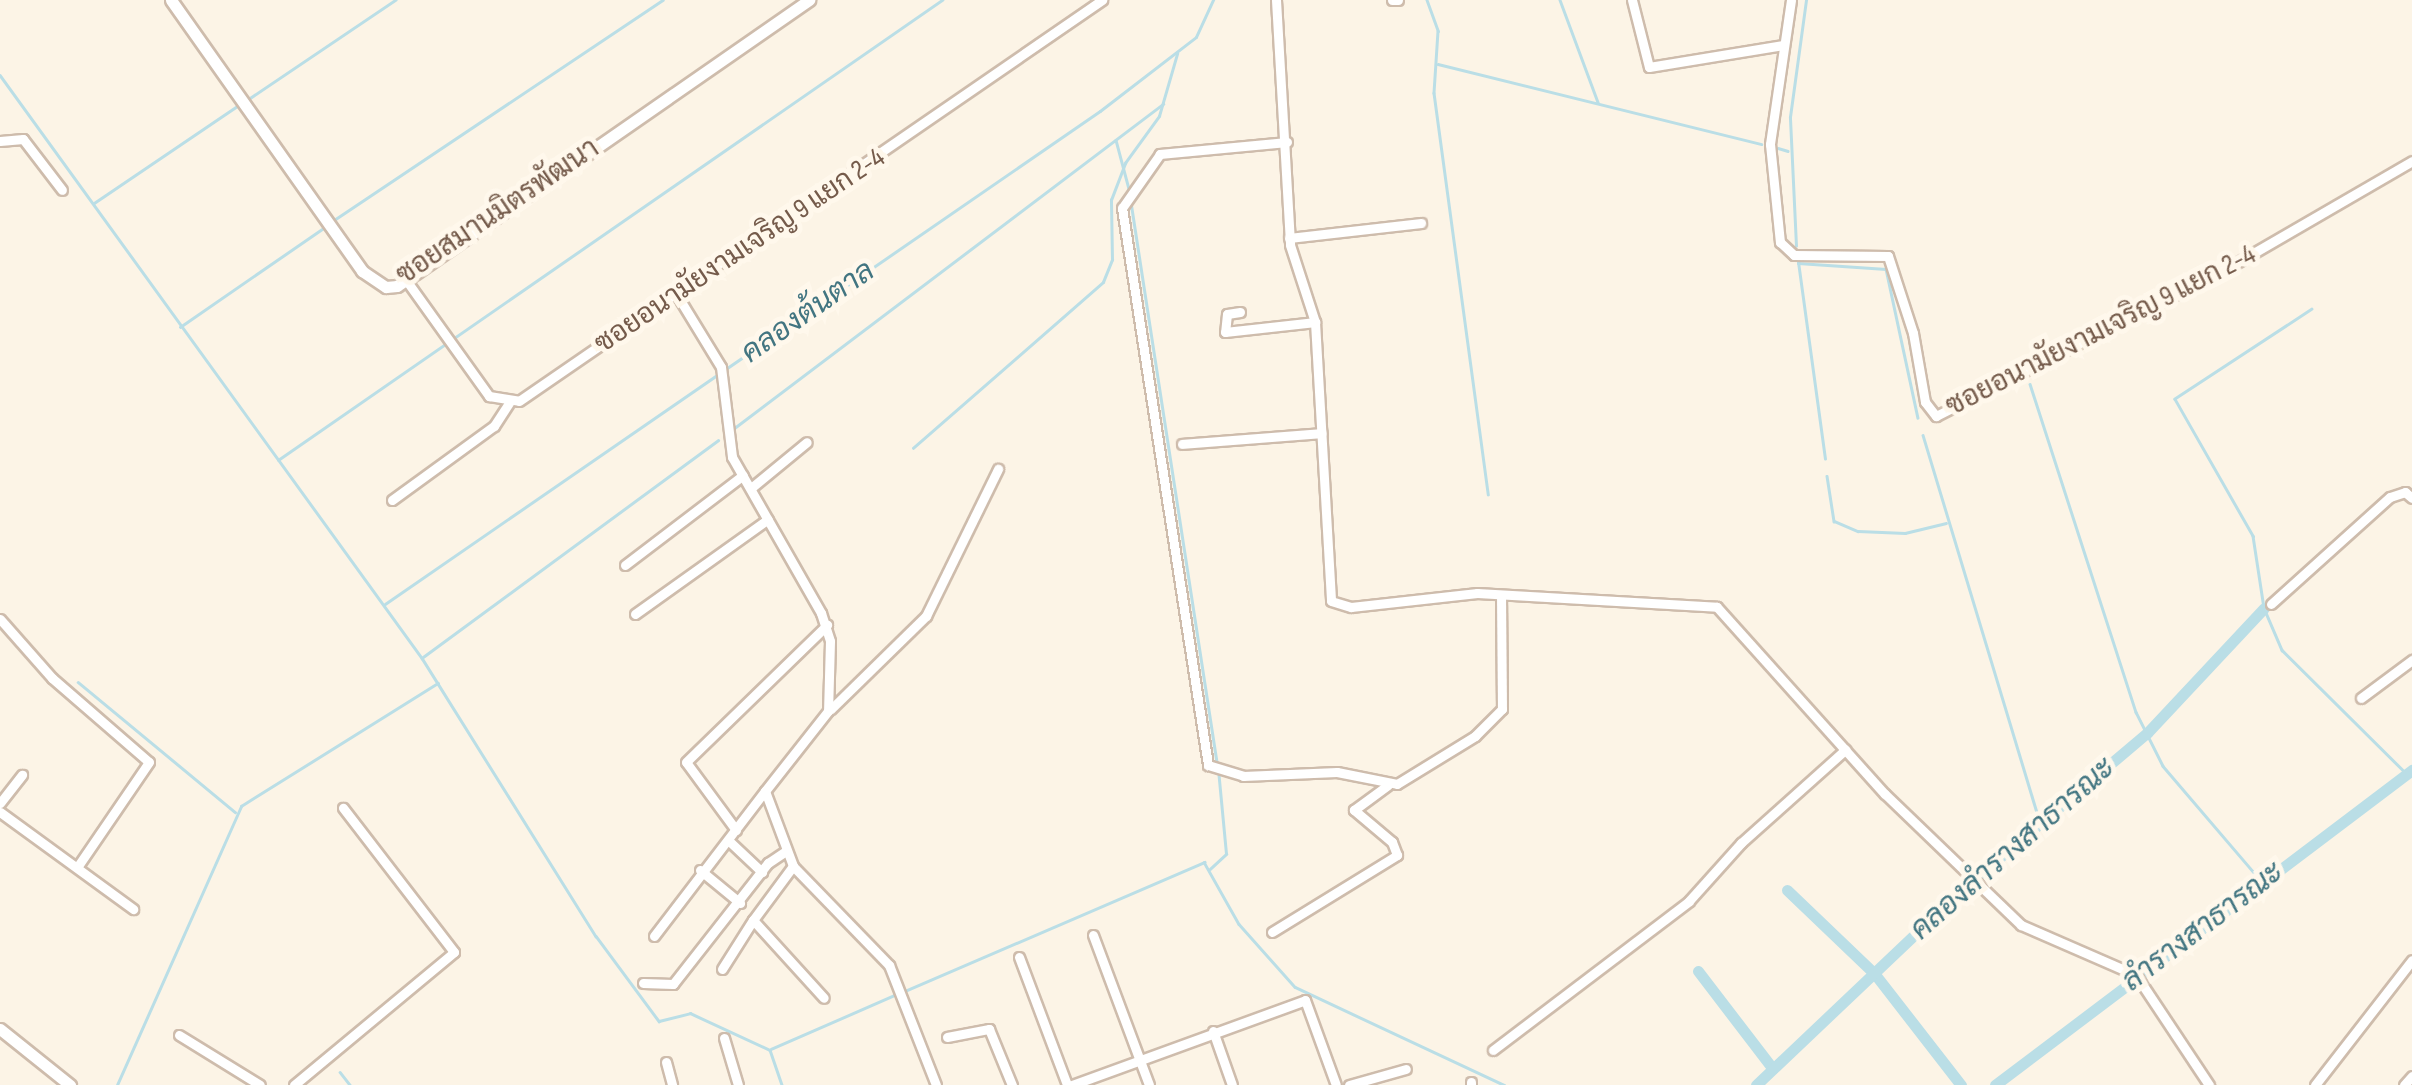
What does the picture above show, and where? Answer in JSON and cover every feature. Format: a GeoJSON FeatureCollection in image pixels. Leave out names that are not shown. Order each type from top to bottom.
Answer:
{"type":"FeatureCollection","features":[{"type":"Feature","properties":{"kind":"street","name":"ซอยสมานมิตรพัฒนา"},"geometry":{"type":"LineString","coordinates":[[171,0],[377,284],[397,286],[809,0]]}},
{"type":"Feature","properties":{"kind":"street","name":"ซอยอนามัยงามเจริญ 9 แยก 2-4"},"geometry":{"type":"LineString","coordinates":[[392,500],[494,426],[509,403],[677,295],[1102,0]]}},
{"type":"Feature","properties":{"kind":"street"},"geometry":{"type":"LineString","coordinates":[[1276,0],[1289,238],[1315,322],[1332,601],[1351,607],[1501,596],[1717,607],[1844,750],[2034,934],[2091,951],[2136,974],[2209,1085]]}},
{"type":"Feature","properties":{"kind":"street"},"geometry":{"type":"LineString","coordinates":[[1632,0],[1649,68],[1782,45]]}},
{"type":"Feature","properties":{"kind":"street","name":"ซอยอนามัยงามเจริญ 9 แยก 2-4"},"geometry":{"type":"LineString","coordinates":[[1791,0],[1770,144],[1780,242],[1794,254],[1881,254],[1892,261],[1925,402],[1936,416],[2226,269],[2412,161]]}},
{"type":"Feature","properties":{"kind":"street"},"geometry":{"type":"LineString","coordinates":[[0,141],[24,139],[62,190]]}},
{"type":"Feature","properties":{"kind":"street"},"geometry":{"type":"LineString","coordinates":[[1286,142],[1160,154],[1122,208],[1177,586],[1208,765],[1243,776],[1337,772],[1388,785]]}},
{"type":"Feature","properties":{"kind":"street"},"geometry":{"type":"LineString","coordinates":[[1289,238],[1421,223]]}},
{"type":"Feature","properties":{"kind":"street"},"geometry":{"type":"LineString","coordinates":[[406,280],[489,396],[509,403]]}},
{"type":"Feature","properties":{"kind":"street"},"geometry":{"type":"LineString","coordinates":[[677,295],[725,378],[726,440],[827,626],[834,680],[828,711]]}},
{"type":"Feature","properties":{"kind":"street"},"geometry":{"type":"LineString","coordinates":[[1240,312],[1228,314],[1225,332],[1315,322]]}},
{"type":"Feature","properties":{"kind":"street"},"geometry":{"type":"LineString","coordinates":[[1182,444],[1322,433]]}},
{"type":"Feature","properties":{"kind":"street"},"geometry":{"type":"LineString","coordinates":[[751,488],[807,442]]}},
{"type":"Feature","properties":{"kind":"street"},"geometry":{"type":"LineString","coordinates":[[654,936],[700,870],[828,711],[926,616],[998,469]]}},
{"type":"Feature","properties":{"kind":"street"},"geometry":{"type":"LineString","coordinates":[[624,565],[743,476]]}},
{"type":"Feature","properties":{"kind":"street"},"geometry":{"type":"LineString","coordinates":[[2272,604],[2390,497],[2406,492],[2412,498]]}},
{"type":"Feature","properties":{"kind":"street"},"geometry":{"type":"LineString","coordinates":[[635,614],[768,519]]}},
{"type":"Feature","properties":{"kind":"street"},"geometry":{"type":"LineString","coordinates":[[1272,932],[1397,854],[1392,842],[1354,810],[1388,785],[1475,736],[1502,709],[1501,596]]}},
{"type":"Feature","properties":{"kind":"street"},"geometry":{"type":"LineString","coordinates":[[0,619],[52,678],[149,762],[78,866]]}},
{"type":"Feature","properties":{"kind":"street"},"geometry":{"type":"LineString","coordinates":[[736,830],[686,762],[827,626]]}},
{"type":"Feature","properties":{"kind":"street"},"geometry":{"type":"LineString","coordinates":[[2362,698],[2412,660]]}},
{"type":"Feature","properties":{"kind":"street"},"geometry":{"type":"LineString","coordinates":[[1493,1050],[1689,900],[1740,842],[1844,750]]}},
{"type":"Feature","properties":{"kind":"street"},"geometry":{"type":"LineString","coordinates":[[0,803],[22,775]]}},
{"type":"Feature","properties":{"kind":"street"},"geometry":{"type":"LineString","coordinates":[[765,790],[793,866],[888,965],[936,1085]]}},
{"type":"Feature","properties":{"kind":"street"},"geometry":{"type":"LineString","coordinates":[[294,1085],[454,952],[343,808]]}},
{"type":"Feature","properties":{"kind":"street"},"geometry":{"type":"LineString","coordinates":[[0,812],[133,909]]}},
{"type":"Feature","properties":{"kind":"street"},"geometry":{"type":"LineString","coordinates":[[728,840],[762,872]]}},
{"type":"Feature","properties":{"kind":"street"},"geometry":{"type":"LineString","coordinates":[[643,983],[673,984],[762,872],[786,851]]}},
{"type":"Feature","properties":{"kind":"street"},"geometry":{"type":"LineString","coordinates":[[722,970],[793,866]]}},
{"type":"Feature","properties":{"kind":"street"},"geometry":{"type":"LineString","coordinates":[[700,870],[740,904]]}},
{"type":"Feature","properties":{"kind":"street"},"geometry":{"type":"LineString","coordinates":[[754,920],[824,998]]}},
{"type":"Feature","properties":{"kind":"street"},"geometry":{"type":"LineString","coordinates":[[1093,934],[1148,1085]]}},
{"type":"Feature","properties":{"kind":"street"},"geometry":{"type":"LineString","coordinates":[[1019,957],[1073,1085],[1305,1000],[1336,1085]]}},
{"type":"Feature","properties":{"kind":"street"},"geometry":{"type":"LineString","coordinates":[[2315,1085],[2412,960]]}},
{"type":"Feature","properties":{"kind":"street"},"geometry":{"type":"LineString","coordinates":[[948,1037],[988,1029],[1012,1085]]}},
{"type":"Feature","properties":{"kind":"street"},"geometry":{"type":"LineString","coordinates":[[1,1030],[70,1085]]}},
{"type":"Feature","properties":{"kind":"street"},"geometry":{"type":"LineString","coordinates":[[1213,1031],[1232,1085]]}},
{"type":"Feature","properties":{"kind":"street"},"geometry":{"type":"LineString","coordinates":[[179,1035],[260,1085]]}},
{"type":"Feature","properties":{"kind":"street"},"geometry":{"type":"LineString","coordinates":[[724,1038],[738,1085]]}},
{"type":"Feature","properties":{"kind":"street"},"geometry":{"type":"LineString","coordinates":[[666,1062],[672,1085]]}},
{"type":"Feature","properties":{"kind":"street"},"geometry":{"type":"LineString","coordinates":[[1350,1085],[1406,1070]]}},
{"type":"Feature","properties":{"kind":"street"},"geometry":{"type":"LineString","coordinates":[[2404,1085],[2412,1076]]}},
{"type":"Feature","properties":{"kind":"waterway"},"geometry":{"type":"LineString","coordinates":[[247,100],[395,0]]}},
{"type":"Feature","properties":{"kind":"waterway"},"geometry":{"type":"LineString","coordinates":[[331,222],[662,0]]}},
{"type":"Feature","properties":{"kind":"waterway","name":"คลองต้นตาล"},"geometry":{"type":"LineString","coordinates":[[278,460],[942,0]]}},
{"type":"Feature","properties":{"kind":"waterway","name":"คลองต้นตาล"},"geometry":{"type":"LineString","coordinates":[[385,604],[1100,111],[1196,37],[1213,0]]}},
{"type":"Feature","properties":{"kind":"waterway"},"geometry":{"type":"LineString","coordinates":[[1427,0],[1438,31],[1434,93],[1488,494]]}},
{"type":"Feature","properties":{"kind":"waterway"},"geometry":{"type":"LineString","coordinates":[[1560,0],[1598,102]]}},
{"type":"Feature","properties":{"kind":"waterway"},"geometry":{"type":"LineString","coordinates":[[1796,246],[1790,117],[1806,0]]}},
{"type":"Feature","properties":{"kind":"waterway"},"geometry":{"type":"LineString","coordinates":[[913,448],[1103,282],[1112,260],[1111,200],[1125,163],[1159,116],[1177,54]]}},
{"type":"Feature","properties":{"kind":"waterway"},"geometry":{"type":"LineString","coordinates":[[1438,64],[1761,144]]}},
{"type":"Feature","properties":{"kind":"waterway","name":"คลองต้นตาล"},"geometry":{"type":"LineString","coordinates":[[0,75],[422,658],[596,936],[659,1021],[690,1013],[770,1050],[782,1085]]}},
{"type":"Feature","properties":{"kind":"waterway"},"geometry":{"type":"LineString","coordinates":[[94,203],[240,104]]}},
{"type":"Feature","properties":{"kind":"waterway"},"geometry":{"type":"LineString","coordinates":[[733,429],[1163,104]]}},
{"type":"Feature","properties":{"kind":"waterway"},"geometry":{"type":"LineString","coordinates":[[1116,140],[1129,189]]}},
{"type":"Feature","properties":{"kind":"waterway"},"geometry":{"type":"LineString","coordinates":[[1778,148],[1788,151]]}},
{"type":"Feature","properties":{"kind":"waterway"},"geometry":{"type":"LineString","coordinates":[[1131,202],[1217,762]]}},
{"type":"Feature","properties":{"kind":"waterway"},"geometry":{"type":"LineString","coordinates":[[180,327],[325,227]]}},
{"type":"Feature","properties":{"kind":"waterway"},"geometry":{"type":"LineString","coordinates":[[1825,459],[1798,263],[1886,269],[1918,418]]}},
{"type":"Feature","properties":{"kind":"waterway"},"geometry":{"type":"LineString","coordinates":[[2312,309],[2175,399],[2253,536],[2264,608],[2282,650],[2407,774]]}},
{"type":"Feature","properties":{"kind":"waterway"},"geometry":{"type":"LineString","coordinates":[[2030,384],[2136,712],[2163,766],[2263,883]]}},
{"type":"Feature","properties":{"kind":"waterway"},"geometry":{"type":"LineString","coordinates":[[1923,435],[2040,823]]}},
{"type":"Feature","properties":{"kind":"waterway"},"geometry":{"type":"LineString","coordinates":[[423,657],[718,440]]}},
{"type":"Feature","properties":{"kind":"waterway"},"geometry":{"type":"LineString","coordinates":[[1827,476],[1834,521],[1858,531],[1905,533],[1946,523]]}},
{"type":"Feature","properties":{"kind":"waterway","name":"คลองลำรางสาธารณะ"},"geometry":{"type":"LineString","coordinates":[[1756,1085],[1967,885],[2147,733],[2264,608]]}},
{"type":"Feature","properties":{"kind":"waterway"},"geometry":{"type":"LineString","coordinates":[[78,682],[235,812]]}},
{"type":"Feature","properties":{"kind":"waterway"},"geometry":{"type":"LineString","coordinates":[[117,1085],[241,806],[438,683]]}},
{"type":"Feature","properties":{"kind":"waterway"},"geometry":{"type":"LineString","coordinates":[[1210,869],[1226,854],[1218,770]]}},
{"type":"Feature","properties":{"kind":"waterway","name":"ลำรางสาธารณะ"},"geometry":{"type":"LineString","coordinates":[[1995,1085],[2412,770]]}},
{"type":"Feature","properties":{"kind":"waterway"},"geometry":{"type":"LineString","coordinates":[[905,991],[1204,862],[1239,924],[1295,987],[1504,1085]]}},
{"type":"Feature","properties":{"kind":"waterway"},"geometry":{"type":"LineString","coordinates":[[1787,890],[1874,973],[1961,1085]]}},
{"type":"Feature","properties":{"kind":"waterway"},"geometry":{"type":"LineString","coordinates":[[1698,971],[1773,1069]]}},
{"type":"Feature","properties":{"kind":"waterway"},"geometry":{"type":"LineString","coordinates":[[771,1049],[897,994]]}},
{"type":"Feature","properties":{"kind":"waterway"},"geometry":{"type":"LineString","coordinates":[[340,1072],[350,1085]]}}]}
